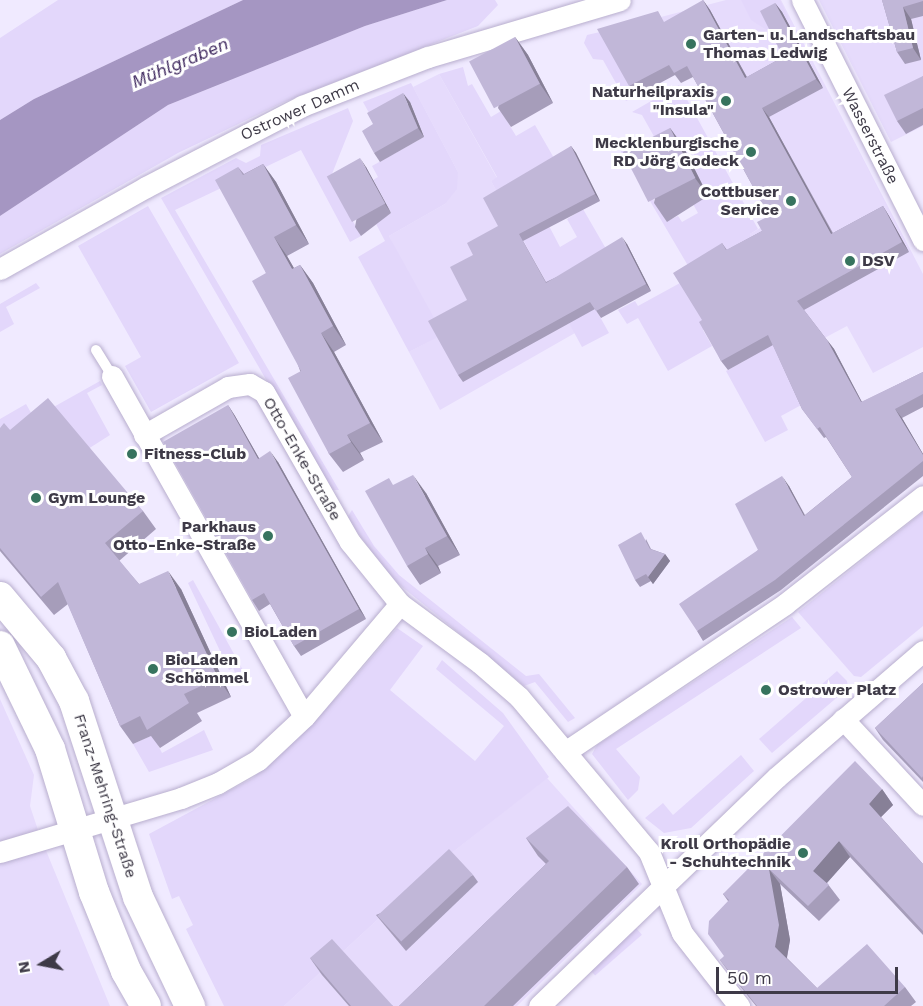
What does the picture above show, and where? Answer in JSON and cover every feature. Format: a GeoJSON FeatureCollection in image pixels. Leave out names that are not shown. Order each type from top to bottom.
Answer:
{"type":"FeatureCollection","features":[{"type":"Feature","properties":{"kind":"main road","name":"Franz-Mehring-Straße"},"geometry":{"type":"LineString","coordinates":[[0,597],[51,658],[74,700],[145,915],[190,1006]]}},
{"type":"Feature","properties":{"kind":"main road"},"geometry":{"type":"LineString","coordinates":[[0,646],[50,749],[98,902],[146,1006]]}},
{"type":"Feature","properties":{"kind":"street","name":"Ostrower Damm"},"geometry":{"type":"LineString","coordinates":[[0,270],[146,187],[302,106],[428,57],[620,0]]}},
{"type":"Feature","properties":{"kind":"street","name":"Wasserstraße"},"geometry":{"type":"LineString","coordinates":[[802,0],[923,240]]}},
{"type":"Feature","properties":{"kind":"street"},"geometry":{"type":"LineString","coordinates":[[112,376],[304,717]]}},
{"type":"Feature","properties":{"kind":"street","name":"Otto-Enke-Straße"},"geometry":{"type":"LineString","coordinates":[[144,435],[228,387],[250,384],[264,392],[350,542],[400,604],[480,663],[519,697],[565,752]]}},
{"type":"Feature","properties":{"kind":"street"},"geometry":{"type":"LineString","coordinates":[[739,1006],[682,933],[661,887],[649,852],[565,752],[785,604],[923,496]]}},
{"type":"Feature","properties":{"kind":"street"},"geometry":{"type":"LineString","coordinates":[[0,852],[74,828],[112,819],[218,783],[258,760],[304,717],[400,604]]}},
{"type":"Feature","properties":{"kind":"street"},"geometry":{"type":"LineString","coordinates":[[539,1006],[661,887],[843,719],[923,651]]}},
{"type":"Feature","properties":{"kind":"street"},"geometry":{"type":"LineString","coordinates":[[843,719],[923,805]]}},
{"type":"Feature","properties":{"kind":"lane"},"geometry":{"type":"LineString","coordinates":[[96,350],[112,376]]}},
{"type":"Feature","properties":{"kind":"shaded area"},"geometry":{"type":"Polygon","coordinates":[[[58,0],[243,0],[34,99],[0,120],[0,38],[58,0]]]}},
{"type":"Feature","properties":{"kind":"shaded area"},"geometry":{"type":"Polygon","coordinates":[[[447,0],[495,0],[498,5],[478,26],[284,102],[178,153],[0,254],[0,216],[168,105],[365,26],[447,0]]]}},
{"type":"Feature","properties":{"kind":"shaded area"},"geometry":{"type":"Polygon","coordinates":[[[726,0],[781,0],[923,274],[923,347],[873,373],[847,326],[815,343],[757,247],[750,234],[772,221],[661,17],[726,0]]]}},
{"type":"Feature","properties":{"kind":"shaded area"},"geometry":{"type":"Polygon","coordinates":[[[741,0],[780,0],[789,19],[767,30],[751,20],[741,0]]]}},
{"type":"Feature","properties":{"kind":"shaded area"},"geometry":{"type":"Polygon","coordinates":[[[819,0],[923,0],[923,126],[891,142],[819,0]]]}},
{"type":"Feature","properties":{"kind":"shaded area"},"geometry":{"type":"Polygon","coordinates":[[[600,32],[636,96],[626,101],[603,60],[593,59],[584,43],[587,35],[600,32]]]}},
{"type":"Feature","properties":{"kind":"shaded area"},"geometry":{"type":"Polygon","coordinates":[[[463,67],[468,86],[472,84],[491,117],[501,111],[516,136],[535,125],[558,165],[549,226],[560,247],[577,237],[567,219],[583,209],[609,254],[585,290],[609,333],[582,347],[491,181],[497,177],[439,74],[463,67]]]}},
{"type":"Feature","properties":{"kind":"shaded area"},"geometry":{"type":"Polygon","coordinates":[[[439,74],[497,178],[491,181],[575,333],[440,410],[409,352],[437,337],[389,236],[445,204],[458,172],[413,87],[439,74]]]}},
{"type":"Feature","properties":{"kind":"shaded area"},"geometry":{"type":"Polygon","coordinates":[[[411,83],[458,172],[457,189],[445,204],[389,236],[438,325],[438,337],[409,352],[358,257],[385,241],[375,222],[391,213],[373,180],[378,177],[372,166],[424,137],[410,102],[374,122],[363,102],[411,83]]]}},
{"type":"Feature","properties":{"kind":"shaded area"},"geometry":{"type":"Polygon","coordinates":[[[679,85],[758,229],[750,234],[757,247],[805,403],[781,416],[788,430],[765,442],[726,371],[744,361],[620,150],[639,139],[654,165],[638,175],[667,221],[678,216],[682,222],[698,213],[693,204],[690,165],[697,160],[688,144],[665,156],[642,115],[632,112],[679,85]]]}},
{"type":"Feature","properties":{"kind":"shaded area"},"geometry":{"type":"Polygon","coordinates":[[[348,108],[353,121],[330,179],[361,236],[350,242],[301,150],[175,210],[339,490],[330,490],[161,198],[236,158],[246,163],[260,156],[261,145],[348,108]]]}},
{"type":"Feature","properties":{"kind":"shaded area"},"geometry":{"type":"Polygon","coordinates":[[[148,206],[239,363],[151,412],[125,366],[141,357],[78,246],[148,206]]]}},
{"type":"Feature","properties":{"kind":"shaded area"},"geometry":{"type":"Polygon","coordinates":[[[36,283],[40,288],[6,307],[14,324],[0,332],[0,304],[36,283]]]}},
{"type":"Feature","properties":{"kind":"shaded area"},"geometry":{"type":"Polygon","coordinates":[[[680,283],[708,326],[703,330],[712,346],[668,371],[638,318],[627,324],[618,310],[635,301],[638,306],[680,283]]]}},
{"type":"Feature","properties":{"kind":"shaded area"},"geometry":{"type":"Polygon","coordinates":[[[100,381],[102,385],[87,393],[110,435],[88,449],[0,445],[0,419],[26,404],[34,418],[100,381]]]}},
{"type":"Feature","properties":{"kind":"shaded area"},"geometry":{"type":"Polygon","coordinates":[[[352,510],[374,546],[399,575],[526,676],[539,674],[575,718],[568,722],[535,682],[524,686],[390,577],[347,518],[352,510]]]}},
{"type":"Feature","properties":{"kind":"shaded area"},"geometry":{"type":"Polygon","coordinates":[[[923,512],[923,626],[861,677],[854,676],[798,612],[923,512]]]}},
{"type":"Feature","properties":{"kind":"shaded area"},"geometry":{"type":"Polygon","coordinates":[[[193,580],[249,681],[241,686],[233,668],[229,670],[188,583],[193,580]]]}},
{"type":"Feature","properties":{"kind":"shaded area"},"geometry":{"type":"Polygon","coordinates":[[[792,617],[801,628],[616,749],[640,777],[638,790],[628,800],[592,754],[597,745],[792,617]]]}},
{"type":"Feature","properties":{"kind":"shaded area"},"geometry":{"type":"Polygon","coordinates":[[[397,628],[423,646],[390,690],[475,761],[504,726],[436,669],[442,660],[503,713],[549,777],[440,862],[284,1006],[224,1006],[186,929],[193,925],[179,896],[172,899],[149,834],[253,778],[341,693],[397,628]]]}},
{"type":"Feature","properties":{"kind":"shaded area"},"geometry":{"type":"Polygon","coordinates":[[[837,671],[847,681],[848,688],[772,753],[759,739],[837,671]]]}},
{"type":"Feature","properties":{"kind":"shaded area"},"geometry":{"type":"Polygon","coordinates":[[[0,699],[34,775],[30,806],[40,836],[110,1006],[0,1006],[0,699]]]}},
{"type":"Feature","properties":{"kind":"shaded area"},"geometry":{"type":"Polygon","coordinates":[[[204,730],[213,750],[149,772],[133,744],[153,735],[162,753],[204,730]]]}},
{"type":"Feature","properties":{"kind":"shaded area"},"geometry":{"type":"Polygon","coordinates":[[[741,755],[754,771],[691,828],[664,833],[645,818],[663,803],[673,815],[741,755]]]}},
{"type":"Feature","properties":{"kind":"shaded area"},"geometry":{"type":"Polygon","coordinates":[[[547,778],[642,884],[517,1006],[284,1006],[440,862],[547,778]]]}},
{"type":"Feature","properties":{"kind":"shaded area"},"geometry":{"type":"Polygon","coordinates":[[[636,928],[642,935],[595,975],[589,969],[636,928]]]}},
{"type":"Feature","properties":{"kind":"water","name":"Mühlgraben"},"geometry":{"type":"Polygon","coordinates":[[[243,0],[447,0],[365,26],[168,105],[0,216],[0,120],[34,99],[243,0]]]}},
{"type":"Feature","properties":{"kind":"building"},"geometry":{"type":"Polygon","coordinates":[[[703,0],[745,78],[783,57],[760,11],[775,3],[816,79],[762,108],[831,234],[883,206],[902,242],[797,301],[827,340],[861,402],[923,372],[923,394],[895,409],[923,455],[923,461],[775,580],[697,631],[679,604],[758,550],[735,504],[782,476],[804,516],[852,477],[820,427],[817,429],[802,409],[768,335],[721,361],[699,322],[702,320],[673,273],[722,243],[726,250],[762,231],[757,222],[769,216],[687,66],[674,73],[669,65],[629,86],[597,29],[658,11],[664,22],[703,0]]]}},
{"type":"Feature","properties":{"kind":"building"},"geometry":{"type":"Polygon","coordinates":[[[882,0],[923,0],[903,7],[913,48],[897,52],[882,0]]]}},
{"type":"Feature","properties":{"kind":"building"},"geometry":{"type":"Polygon","coordinates":[[[515,37],[540,84],[494,108],[469,61],[515,37]]]}},
{"type":"Feature","properties":{"kind":"building"},"geometry":{"type":"Polygon","coordinates":[[[923,76],[923,108],[897,121],[884,95],[923,76]]]}},
{"type":"Feature","properties":{"kind":"building"},"geometry":{"type":"Polygon","coordinates":[[[403,93],[418,128],[374,153],[362,131],[373,124],[367,113],[403,93]]]}},
{"type":"Feature","properties":{"kind":"building"},"geometry":{"type":"Polygon","coordinates":[[[670,128],[695,178],[648,202],[623,152],[670,128]]]}},
{"type":"Feature","properties":{"kind":"building"},"geometry":{"type":"Polygon","coordinates":[[[571,146],[595,194],[519,234],[546,283],[622,237],[646,284],[596,311],[590,302],[458,375],[428,321],[467,300],[450,267],[473,255],[467,243],[498,226],[483,198],[571,146]]]}},
{"type":"Feature","properties":{"kind":"building"},"geometry":{"type":"Polygon","coordinates":[[[360,158],[385,203],[352,222],[327,176],[360,158]]]}},
{"type":"Feature","properties":{"kind":"building"},"geometry":{"type":"Polygon","coordinates":[[[263,164],[296,225],[274,237],[292,269],[300,265],[333,326],[321,333],[370,423],[347,435],[351,442],[329,454],[288,378],[301,371],[252,281],[266,273],[215,180],[238,167],[243,175],[263,164]]]}},
{"type":"Feature","properties":{"kind":"building"},"geometry":{"type":"Polygon","coordinates":[[[48,398],[143,511],[105,543],[139,584],[168,571],[218,678],[184,694],[189,703],[147,730],[140,716],[120,726],[58,582],[41,597],[0,548],[0,428],[4,423],[10,430],[48,398]]]}},
{"type":"Feature","properties":{"kind":"building","name":"Parkhaus Otto-Enke-Straße"},"geometry":{"type":"Polygon","coordinates":[[[228,405],[258,459],[270,451],[359,609],[294,646],[264,593],[252,600],[163,442],[228,405]]]}},
{"type":"Feature","properties":{"kind":"building"},"geometry":{"type":"Polygon","coordinates":[[[413,475],[447,536],[425,548],[428,554],[407,566],[365,491],[389,478],[393,485],[413,475]]]}},
{"type":"Feature","properties":{"kind":"building"},"geometry":{"type":"Polygon","coordinates":[[[641,532],[650,549],[665,554],[648,577],[646,574],[635,580],[618,545],[641,532]]]}},
{"type":"Feature","properties":{"kind":"building"},"geometry":{"type":"Polygon","coordinates":[[[923,683],[923,776],[922,778],[875,728],[923,683]]]}},
{"type":"Feature","properties":{"kind":"building"},"geometry":{"type":"Polygon","coordinates":[[[855,761],[882,789],[869,804],[923,864],[923,931],[839,841],[813,871],[829,885],[808,906],[769,869],[779,925],[775,947],[817,988],[867,944],[905,987],[884,1006],[757,1006],[720,960],[724,956],[708,934],[709,921],[729,900],[723,894],[855,761]]]}},
{"type":"Feature","properties":{"kind":"building"},"geometry":{"type":"Polygon","coordinates":[[[568,806],[627,867],[484,1006],[399,1006],[549,861],[526,838],[568,806]]]}},
{"type":"Feature","properties":{"kind":"building"},"geometry":{"type":"Polygon","coordinates":[[[449,849],[473,875],[401,941],[377,916],[449,849]]]}},
{"type":"Feature","properties":{"kind":"building"},"geometry":{"type":"Polygon","coordinates":[[[332,939],[393,1006],[351,1006],[310,958],[332,939]]]}},
{"type":"Feature","properties":{"kind":"place","name":"Garten- u. Landschaftsbau Thomas Ledwig"},"geometry":{"type":"Point","coordinates":[691,44]}},
{"type":"Feature","properties":{"kind":"place","name":"Naturheilpraxis \"Insula\""},"geometry":{"type":"Point","coordinates":[726,101]}},
{"type":"Feature","properties":{"kind":"place","name":"Mecklenburgische RD Jörg Godeck"},"geometry":{"type":"Point","coordinates":[751,152]}},
{"type":"Feature","properties":{"kind":"place","name":"Cottbuser Service"},"geometry":{"type":"Point","coordinates":[791,201]}},
{"type":"Feature","properties":{"kind":"place","name":"DSV"},"geometry":{"type":"Point","coordinates":[850,261]}},
{"type":"Feature","properties":{"kind":"place","name":"Fitness-Club"},"geometry":{"type":"Point","coordinates":[132,454]}},
{"type":"Feature","properties":{"kind":"place","name":"Gym Lounge"},"geometry":{"type":"Point","coordinates":[36,498]}},
{"type":"Feature","properties":{"kind":"place","name":"Parkhaus Otto-Enke-Straße"},"geometry":{"type":"Point","coordinates":[268,536]}},
{"type":"Feature","properties":{"kind":"place","name":"BioLaden"},"geometry":{"type":"Point","coordinates":[232,632]}},
{"type":"Feature","properties":{"kind":"place","name":"BioLaden Schömmel"},"geometry":{"type":"Point","coordinates":[153,669]}},
{"type":"Feature","properties":{"kind":"place","name":"Ostrower Platz"},"geometry":{"type":"Point","coordinates":[766,690]}},
{"type":"Feature","properties":{"kind":"place","name":"Kroll Orthopädie - Schuhtechnik"},"geometry":{"type":"Point","coordinates":[803,853]}}]}
